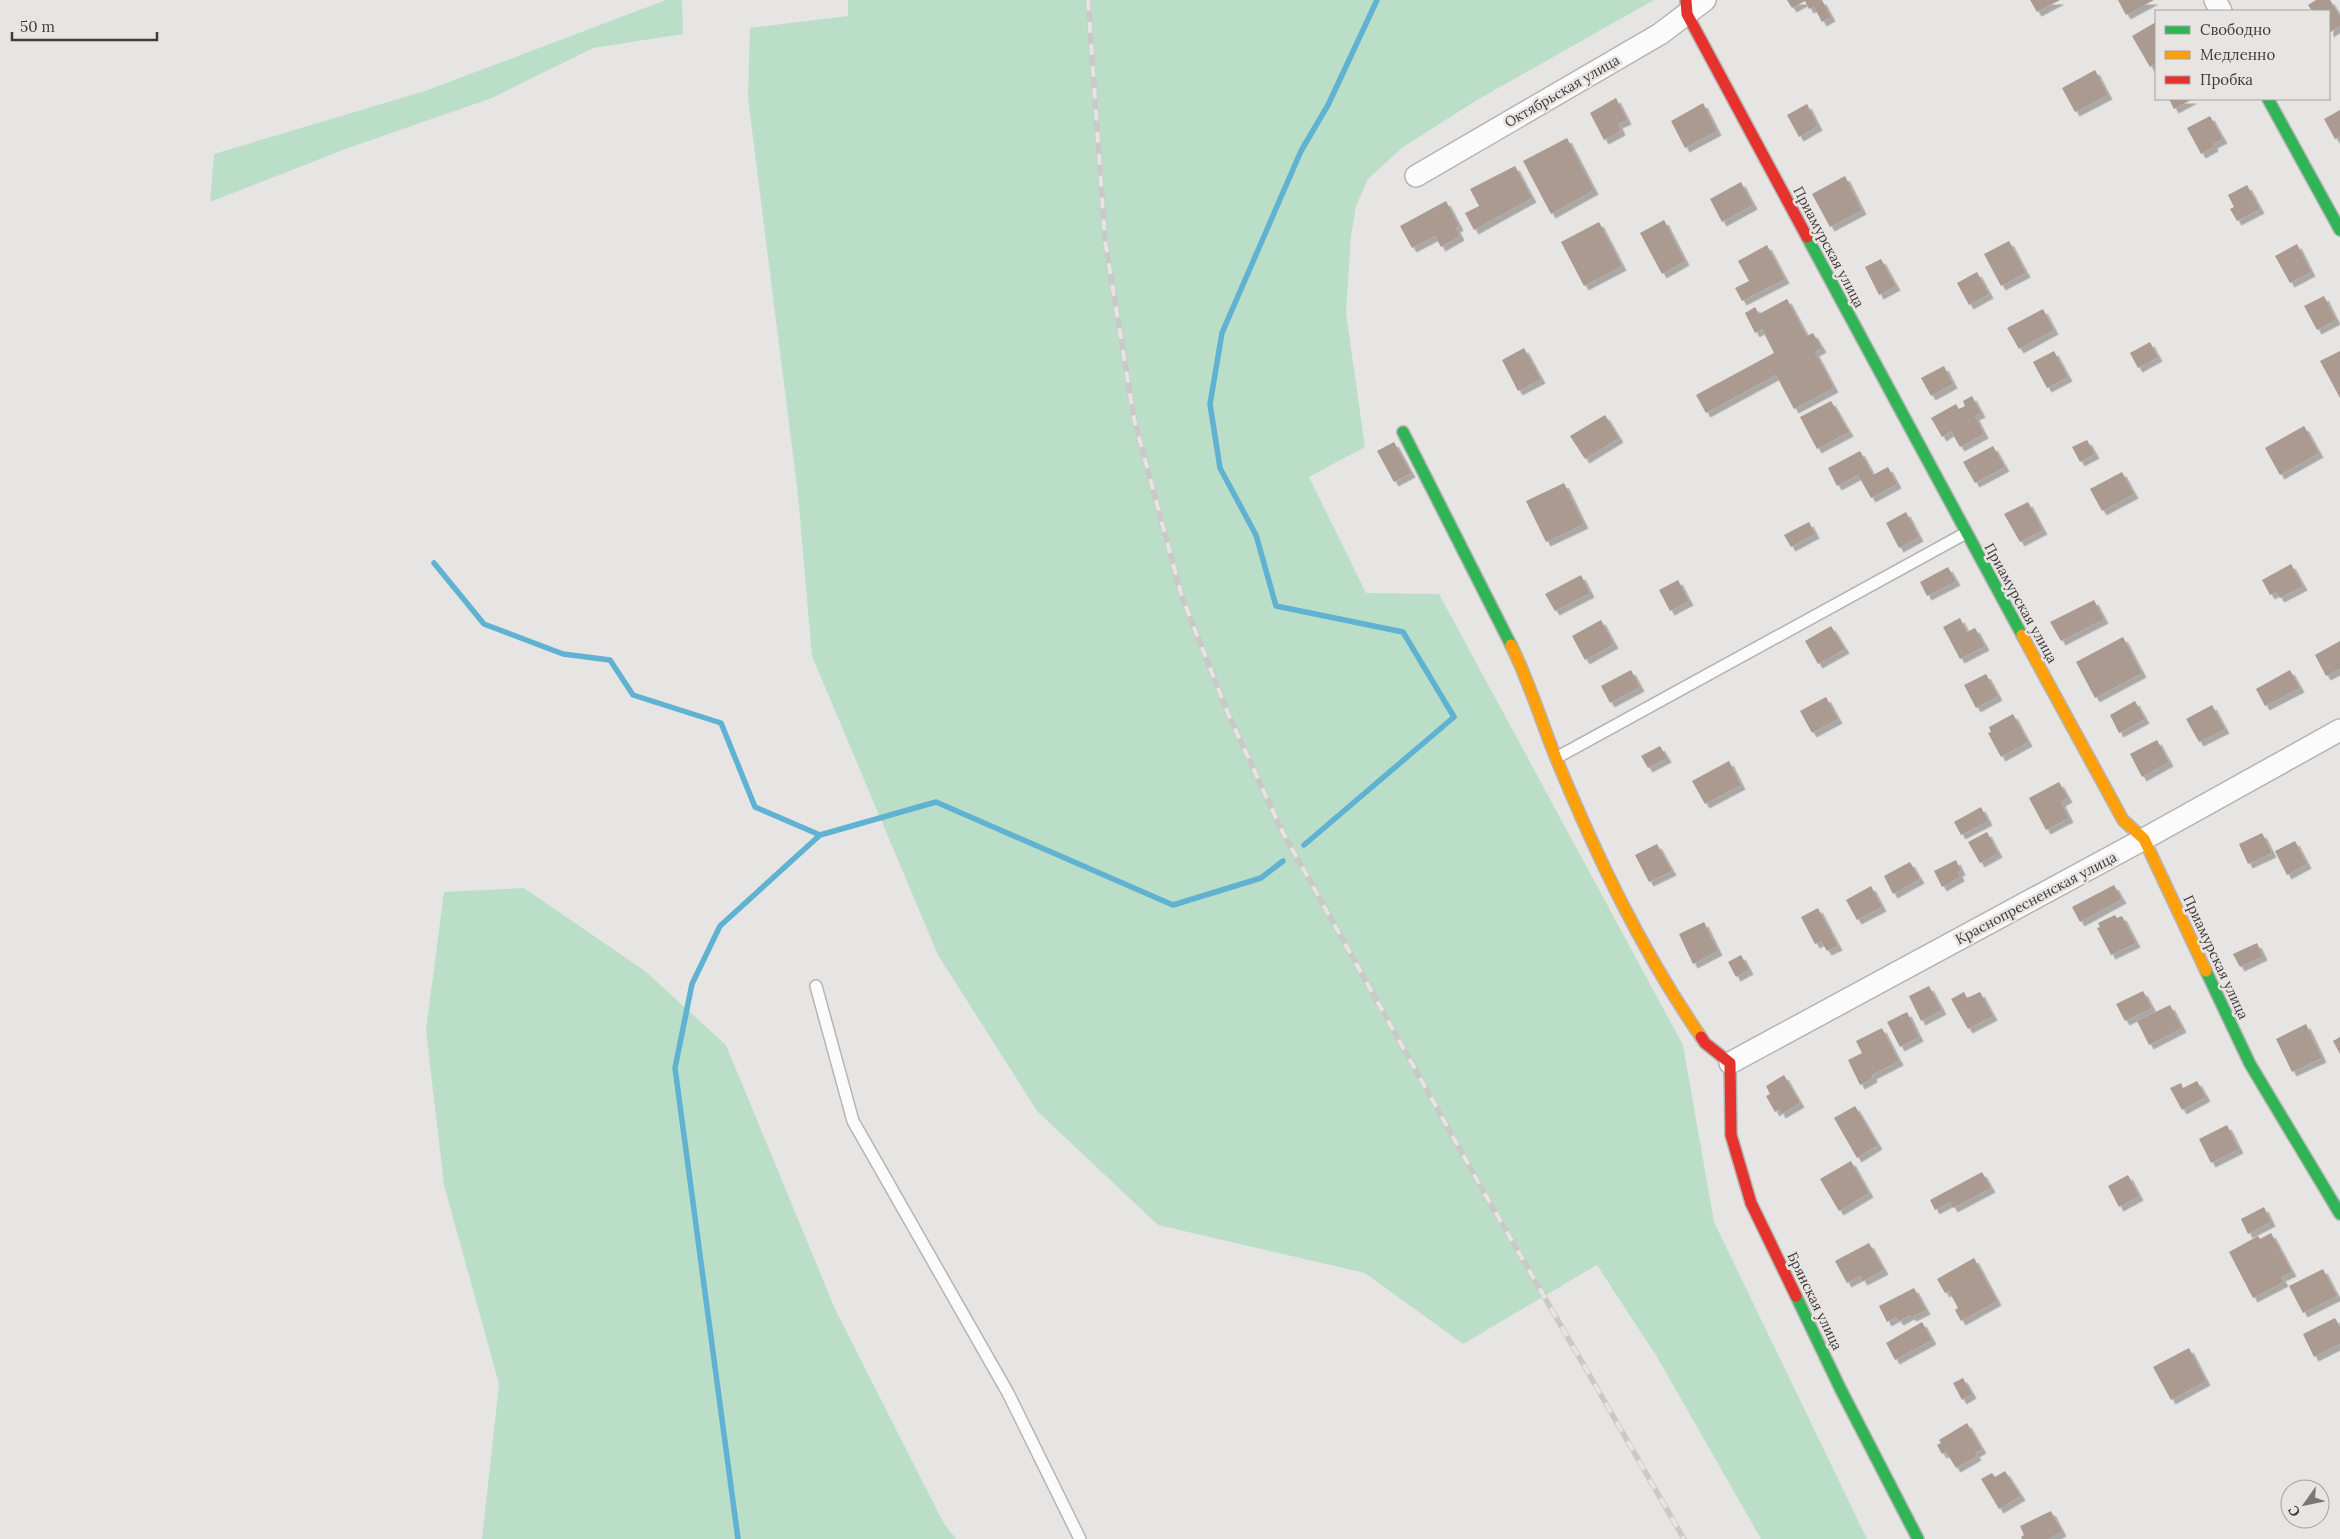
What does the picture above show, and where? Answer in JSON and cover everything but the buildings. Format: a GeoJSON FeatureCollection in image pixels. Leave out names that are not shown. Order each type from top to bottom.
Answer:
{"type":"FeatureCollection","features":[{"type":"Feature","properties":{"kind":"street","name":"Октябрьская улица"},"geometry":{"type":"LineString","coordinates":[[1416,176],[1660,34],[1686,7],[1705,0]]}},
{"type":"Feature","properties":{"kind":"street","name":"Приамурская улица"},"geometry":{"type":"LineString","coordinates":[[1686,7],[1966,533],[2123,820],[2144,839],[2250,1064],[2340,1214]]}},
{"type":"Feature","properties":{"kind":"street"},"geometry":{"type":"LineString","coordinates":[[2269,100],[2340,230]]}},
{"type":"Feature","properties":{"kind":"street"},"geometry":{"type":"LineString","coordinates":[[1403,432],[1517,658],[1556,758],[1607,875],[1672,995],[1705,1043],[1730,1063]]}},
{"type":"Feature","properties":{"kind":"street","name":"Краснопресненская улица"},"geometry":{"type":"LineString","coordinates":[[1730,1063],[2144,839],[2340,730]]}},
{"type":"Feature","properties":{"kind":"street","name":"Брянская улица"},"geometry":{"type":"LineString","coordinates":[[1730,1063],[1731,1135],[1750,1203],[1841,1390],[1918,1539]]}},
{"type":"Feature","properties":{"kind":"lane"},"geometry":{"type":"LineString","coordinates":[[1556,758],[1966,533]]}},
{"type":"Feature","properties":{"kind":"lane"},"geometry":{"type":"LineString","coordinates":[[816,986],[853,1121],[1008,1393],[1080,1539]]}},
{"type":"Feature","properties":{"kind":"green space"},"geometry":{"type":"Polygon","coordinates":[[[666,0],[682,0],[683,34],[593,48],[492,98],[348,148],[210,202],[214,154],[425,91],[666,0]]]}},
{"type":"Feature","properties":{"kind":"green space"},"geometry":{"type":"Polygon","coordinates":[[[848,0],[1654,0],[1477,100],[1403,147],[1368,179],[1356,206],[1351,236],[1346,313],[1365,447],[1309,477],[1366,593],[1439,594],[1683,1045],[1714,1222],[1867,1539],[1761,1539],[1657,1357],[1597,1265],[1463,1344],[1365,1273],[1158,1225],[1037,1111],[938,955],[812,656],[798,495],[748,98],[750,28],[848,16],[848,0]]]}},
{"type":"Feature","properties":{"kind":"green space"},"geometry":{"type":"Polygon","coordinates":[[[524,888],[645,971],[726,1045],[835,1309],[943,1522],[956,1539],[482,1539],[499,1384],[444,1185],[426,1030],[444,892],[524,888]]]}},
{"type":"Feature","properties":{"kind":"waterway"},"geometry":{"type":"LineString","coordinates":[[1304,845],[1454,717],[1403,632],[1276,606],[1256,535],[1220,468],[1210,404],[1222,333],[1301,151],[1328,105],[1377,0]]}},
{"type":"Feature","properties":{"kind":"waterway"},"geometry":{"type":"LineString","coordinates":[[434,563],[484,624],[563,654],[610,660],[633,695],[721,723],[755,807],[820,835]]}},
{"type":"Feature","properties":{"kind":"waterway"},"geometry":{"type":"LineString","coordinates":[[738,1539],[675,1068],[692,984],[720,926],[820,835],[936,802],[1173,905],[1261,878],[1283,861]]}},
{"type":"Feature","properties":{"kind":"railway"},"geometry":{"type":"LineString","coordinates":[[1088,0],[1105,240],[1134,419],[1182,597],[1229,716],[1282,831],[1481,1187],[1684,1539]]}},
{"type":"Feature","properties":{"kind":"traffic: fast"},"geometry":{"type":"LineString","coordinates":[[2269,100],[2340,230]]}},
{"type":"Feature","properties":{"kind":"traffic: fast"},"geometry":{"type":"LineString","coordinates":[[1807,237],[2022,635]]}},
{"type":"Feature","properties":{"kind":"traffic: fast"},"geometry":{"type":"LineString","coordinates":[[1403,432],[1511,645]]}},
{"type":"Feature","properties":{"kind":"traffic: fast"},"geometry":{"type":"LineString","coordinates":[[2206,971],[2250,1064],[2340,1214]]}},
{"type":"Feature","properties":{"kind":"traffic: fast"},"geometry":{"type":"LineString","coordinates":[[1796,1296],[1841,1390],[1918,1539]]}},
{"type":"Feature","properties":{"kind":"traffic: slow"},"geometry":{"type":"LineString","coordinates":[[2022,635],[2123,820],[2144,839],[2206,971]]}},
{"type":"Feature","properties":{"kind":"traffic: slow"},"geometry":{"type":"LineString","coordinates":[[1511,645],[1556,758],[1604,866],[1639,936],[1701,1037]]}},
{"type":"Feature","properties":{"kind":"traffic: jam"},"geometry":{"type":"LineString","coordinates":[[1686,0],[1687,14],[1807,237]]}},
{"type":"Feature","properties":{"kind":"traffic: jam"},"geometry":{"type":"LineString","coordinates":[[1701,1037],[1705,1043],[1730,1063],[1731,1135],[1751,1203],[1796,1296]]}}]}
